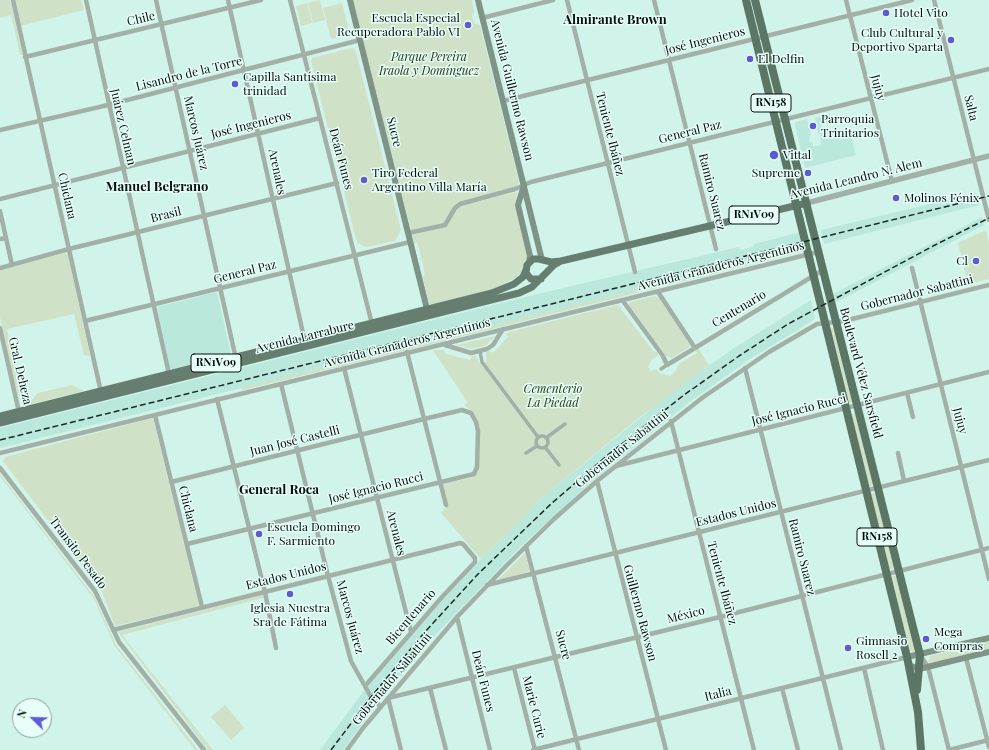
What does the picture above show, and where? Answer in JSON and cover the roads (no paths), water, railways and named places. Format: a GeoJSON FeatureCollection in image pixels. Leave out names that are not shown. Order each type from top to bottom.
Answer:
{"type":"FeatureCollection","features":[{"type":"Feature","properties":{"kind":"highway","name":"Boulevard Vélez Sarsfield"},"geometry":{"type":"LineString","coordinates":[[746,0],[809,254],[845,409],[908,661]]}},
{"type":"Feature","properties":{"kind":"highway","name":"Boulevard Vélez Sarsfield"},"geometry":{"type":"LineString","coordinates":[[755,0],[920,655]]}},
{"type":"Feature","properties":{"kind":"highway","name":"RN158"},"geometry":{"type":"LineString","coordinates":[[920,655],[918,712],[921,750]]}},
{"type":"Feature","properties":{"kind":"highway","name":"RN158"},"geometry":{"type":"LineString","coordinates":[[908,661],[918,712]]}},
{"type":"Feature","properties":{"kind":"main road","name":"Sucre"},"geometry":{"type":"LineString","coordinates":[[350,0],[428,314]]}},
{"type":"Feature","properties":{"kind":"main road","name":"Avenida Guillermo Rawson"},"geometry":{"type":"LineString","coordinates":[[478,0],[542,260]]}},
{"type":"Feature","properties":{"kind":"main road"},"geometry":{"type":"LineString","coordinates":[[524,185],[518,205],[530,256],[529,262]]}},
{"type":"Feature","properties":{"kind":"main road","name":"Avenida Leandro N. Alem"},"geometry":{"type":"LineString","coordinates":[[542,260],[551,262],[561,261],[806,203]]}},
{"type":"Feature","properties":{"kind":"main road","name":"RN1V09"},"geometry":{"type":"LineString","coordinates":[[526,270],[529,262],[536,259],[542,260]]}},
{"type":"Feature","properties":{"kind":"main road"},"geometry":{"type":"LineString","coordinates":[[542,260],[546,264],[547,273]]}},
{"type":"Feature","properties":{"kind":"main road","name":"RN1V09"},"geometry":{"type":"LineString","coordinates":[[541,279],[561,261]]}},
{"type":"Feature","properties":{"kind":"main road"},"geometry":{"type":"LineString","coordinates":[[526,270],[531,279],[541,279]]}},
{"type":"Feature","properties":{"kind":"main road","name":"Avenida Larrabure"},"geometry":{"type":"LineString","coordinates":[[306,344],[372,324],[428,314],[499,291],[518,282],[526,270]]}},
{"type":"Feature","properties":{"kind":"main road","name":"Avenida Larrabure"},"geometry":{"type":"LineString","coordinates":[[0,423],[20,415],[101,394],[519,293],[528,290],[541,279]]}},
{"type":"Feature","properties":{"kind":"main road","name":"Avenida Larrabure"},"geometry":{"type":"LineString","coordinates":[[101,394],[169,374],[237,361]]}},
{"type":"Feature","properties":{"kind":"main road","name":"Avenida Larrabure"},"geometry":{"type":"LineString","coordinates":[[0,416],[20,415]]}},
{"type":"Feature","properties":{"kind":"main road"},"geometry":{"type":"LineString","coordinates":[[989,638],[920,655],[908,661],[919,669],[989,652]]}},
{"type":"Feature","properties":{"kind":"street","name":"Chiclana"},"geometry":{"type":"LineString","coordinates":[[13,0],[101,394]]}},
{"type":"Feature","properties":{"kind":"street","name":"Juárez Celman"},"geometry":{"type":"LineString","coordinates":[[86,0],[108,105],[169,374]]}},
{"type":"Feature","properties":{"kind":"street","name":"Marcos Juárez"},"geometry":{"type":"LineString","coordinates":[[156,0],[237,361]]}},
{"type":"Feature","properties":{"kind":"street","name":"Arenales"},"geometry":{"type":"LineString","coordinates":[[228,0],[306,344]]}},
{"type":"Feature","properties":{"kind":"street","name":"Chile"},"geometry":{"type":"LineString","coordinates":[[26,57],[261,0]]}},
{"type":"Feature","properties":{"kind":"street","name":"Deán Funes"},"geometry":{"type":"LineString","coordinates":[[290,0],[356,255],[372,324]]}},
{"type":"Feature","properties":{"kind":"street"},"geometry":{"type":"LineString","coordinates":[[482,18],[553,0]]}},
{"type":"Feature","properties":{"kind":"street","name":"Teniente Ibáñez"},"geometry":{"type":"LineString","coordinates":[[566,0],[635,272]]}},
{"type":"Feature","properties":{"kind":"street","name":"Ramiro Suarez"},"geometry":{"type":"LineString","coordinates":[[654,0],[716,249]]}},
{"type":"Feature","properties":{"kind":"street","name":"Jujuy"},"geometry":{"type":"LineString","coordinates":[[846,0],[892,181]]}},
{"type":"Feature","properties":{"kind":"street","name":"José Ingenieros"},"geometry":{"type":"LineString","coordinates":[[503,101],[912,0]]}},
{"type":"Feature","properties":{"kind":"street","name":"Salta"},"geometry":{"type":"LineString","coordinates":[[934,0],[989,220]]}},
{"type":"Feature","properties":{"kind":"street","name":"Lisandro de la Torre"},"geometry":{"type":"LineString","coordinates":[[0,130],[108,105],[360,40]]}},
{"type":"Feature","properties":{"kind":"street","name":"General Paz"},"geometry":{"type":"LineString","coordinates":[[408,233],[446,225],[455,208],[460,204],[524,185],[989,69]]}},
{"type":"Feature","properties":{"kind":"street","name":"José Ingenieros"},"geometry":{"type":"LineString","coordinates":[[0,199],[320,118]]}},
{"type":"Feature","properties":{"kind":"street","name":"Avenida Leandro N. Alem"},"geometry":{"type":"LineString","coordinates":[[806,203],[989,156]]}},
{"type":"Feature","properties":{"kind":"street","name":"Brasil"},"geometry":{"type":"LineString","coordinates":[[0,268],[69,249],[337,183]]}},
{"type":"Feature","properties":{"kind":"street"},"geometry":{"type":"LineString","coordinates":[[0,211],[12,265]]}},
{"type":"Feature","properties":{"kind":"street"},"geometry":{"type":"LineString","coordinates":[[0,239],[6,238]]}},
{"type":"Feature","properties":{"kind":"street","name":"General Paz"},"geometry":{"type":"LineString","coordinates":[[85,321],[410,242]]}},
{"type":"Feature","properties":{"kind":"street","name":"Avenida Granaderos Argentinos"},"geometry":{"type":"LineString","coordinates":[[0,453],[818,252]]}},
{"type":"Feature","properties":{"kind":"street","name":"Jujuy"},"geometry":{"type":"LineString","coordinates":[[912,268],[989,579]]}},
{"type":"Feature","properties":{"kind":"street","name":"Centenario"},"geometry":{"type":"LineString","coordinates":[[667,365],[823,270]]}},
{"type":"Feature","properties":{"kind":"street","name":"Gobernador Sabattini"},"geometry":{"type":"LineString","coordinates":[[347,750],[388,698],[457,617],[487,585],[526,546],[597,481],[671,421],[745,368],[795,336],[817,324],[836,322],[989,285]]}},
{"type":"Feature","properties":{"kind":"street"},"geometry":{"type":"LineString","coordinates":[[658,292],[695,348]]}},
{"type":"Feature","properties":{"kind":"street"},"geometry":{"type":"LineString","coordinates":[[623,301],[663,356],[667,365],[661,369]]}},
{"type":"Feature","properties":{"kind":"street","name":"Gral. Deheza"},"geometry":{"type":"LineString","coordinates":[[0,328],[20,415]]}},
{"type":"Feature","properties":{"kind":"street"},"geometry":{"type":"LineString","coordinates":[[444,344],[468,352],[480,351],[493,345],[504,329]]}},
{"type":"Feature","properties":{"kind":"street"},"geometry":{"type":"LineString","coordinates":[[480,351],[482,362],[538,437]]}},
{"type":"Feature","properties":{"kind":"street"},"geometry":{"type":"LineString","coordinates":[[407,352],[446,505]]}},
{"type":"Feature","properties":{"kind":"street","name":"Arenales"},"geometry":{"type":"LineString","coordinates":[[344,368],[411,632]]}},
{"type":"Feature","properties":{"kind":"street","name":"Ramiro Suarez"},"geometry":{"type":"LineString","coordinates":[[745,368],[841,750]]}},
{"type":"Feature","properties":{"kind":"street","name":"José Ignacio Rucci"},"geometry":{"type":"LineString","coordinates":[[614,467],[989,372]]}},
{"type":"Feature","properties":{"kind":"street","name":"Marcos Juárez"},"geometry":{"type":"LineString","coordinates":[[281,384],[328,576],[353,666],[374,701],[381,707]]}},
{"type":"Feature","properties":{"kind":"street"},"geometry":{"type":"LineString","coordinates":[[907,394],[913,417]]}},
{"type":"Feature","properties":{"kind":"street"},"geometry":{"type":"LineString","coordinates":[[218,399],[265,592],[276,648]]}},
{"type":"Feature","properties":{"kind":"street","name":"Juan José Castelli"},"geometry":{"type":"LineString","coordinates":[[171,482],[464,410],[471,413],[478,425],[476,471]]}},
{"type":"Feature","properties":{"kind":"street","name":"Chiclana"},"geometry":{"type":"LineString","coordinates":[[154,415],[202,607]]}},
{"type":"Feature","properties":{"kind":"street","name":"Teniente Ibáñez"},"geometry":{"type":"LineString","coordinates":[[671,421],[698,533],[754,750]]}},
{"type":"Feature","properties":{"kind":"street"},"geometry":{"type":"LineString","coordinates":[[546,438],[565,424]]}},
{"type":"Feature","properties":{"kind":"street"},"geometry":{"type":"LineString","coordinates":[[538,437],[542,436],[546,438]]}},
{"type":"Feature","properties":{"kind":"street"},"geometry":{"type":"LineString","coordinates":[[537,446],[536,440],[538,437]]}},
{"type":"Feature","properties":{"kind":"street"},"geometry":{"type":"LineString","coordinates":[[545,447],[548,442],[546,438]]}},
{"type":"Feature","properties":{"kind":"street"},"geometry":{"type":"LineString","coordinates":[[526,453],[537,446],[540,448],[545,447]]}},
{"type":"Feature","properties":{"kind":"street"},"geometry":{"type":"LineString","coordinates":[[545,447],[559,465]]}},
{"type":"Feature","properties":{"kind":"street"},"geometry":{"type":"LineString","coordinates":[[898,453],[904,481]]}},
{"type":"Feature","properties":{"kind":"street","name":"Estados Unidos"},"geometry":{"type":"LineString","coordinates":[[487,585],[989,460]]}},
{"type":"Feature","properties":{"kind":"street","name":"Transito Pesado"},"geometry":{"type":"LineString","coordinates":[[0,468],[95,591],[102,603],[119,642],[204,750]]}},
{"type":"Feature","properties":{"kind":"street","name":"José Ignacio Rucci"},"geometry":{"type":"LineString","coordinates":[[187,544],[470,476],[476,471]]}},
{"type":"Feature","properties":{"kind":"street","name":"Guillermo Rawson"},"geometry":{"type":"LineString","coordinates":[[597,481],[614,553],[666,750]]}},
{"type":"Feature","properties":{"kind":"street","name":"Estados Unidos"},"geometry":{"type":"LineString","coordinates":[[113,630],[463,544],[475,558],[475,562]]}},
{"type":"Feature","properties":{"kind":"street","name":"Sucre"},"geometry":{"type":"LineString","coordinates":[[526,546],[578,750]]}},
{"type":"Feature","properties":{"kind":"street","name":"México"},"geometry":{"type":"LineString","coordinates":[[388,698],[636,638],[989,548]]}},
{"type":"Feature","properties":{"kind":"street","name":"Bicentenario"},"geometry":{"type":"LineString","coordinates":[[364,686],[475,562]]}},
{"type":"Feature","properties":{"kind":"street","name":"Deán Funes"},"geometry":{"type":"LineString","coordinates":[[457,617],[490,750]]}},
{"type":"Feature","properties":{"kind":"street","name":"Boulevard Vélez Sarsfield"},"geometry":{"type":"LineString","coordinates":[[920,655],[928,667],[949,750]]}},
{"type":"Feature","properties":{"kind":"street"},"geometry":{"type":"LineString","coordinates":[[966,658],[989,747]]}},
{"type":"Feature","properties":{"kind":"street","name":"Italia"},"geometry":{"type":"LineString","coordinates":[[534,750],[864,668],[908,661]]}},
{"type":"Feature","properties":{"kind":"street","name":"Marie Curie"},"geometry":{"type":"LineString","coordinates":[[514,668],[534,750]]}},
{"type":"Feature","properties":{"kind":"street"},"geometry":{"type":"LineString","coordinates":[[864,668],[883,750]]}},
{"type":"Feature","properties":{"kind":"street"},"geometry":{"type":"LineString","coordinates":[[430,688],[446,750]]}},
{"type":"Feature","properties":{"kind":"street"},"geometry":{"type":"LineString","coordinates":[[782,688],[798,750]]}},
{"type":"Feature","properties":{"kind":"street"},"geometry":{"type":"LineString","coordinates":[[388,698],[402,750]]}},
{"type":"Feature","properties":{"kind":"street"},"geometry":{"type":"LineString","coordinates":[[949,750],[988,740]]}},
{"type":"Feature","properties":{"kind":"railway"},"geometry":{"type":"LineString","coordinates":[[0,440],[989,196]]}},
{"type":"Feature","properties":{"kind":"railway"},"geometry":{"type":"LineString","coordinates":[[331,750],[371,697],[424,633],[478,574],[552,503],[609,454],[684,395],[788,324],[935,245],[989,218]]}},
{"type":"Feature","properties":{"kind":"place","name":"Hotel Vito"},"geometry":{"type":"Point","coordinates":[886,13]}},
{"type":"Feature","properties":{"kind":"place","name":"Escuela Especial Recuperadora Pablo VI"},"geometry":{"type":"Point","coordinates":[468,25]}},
{"type":"Feature","properties":{"kind":"place","name":"Club Cultural y Deportivo Sparta"},"geometry":{"type":"Point","coordinates":[951,40]}},
{"type":"Feature","properties":{"kind":"place","name":"El Delfin"},"geometry":{"type":"Point","coordinates":[750,59]}},
{"type":"Feature","properties":{"kind":"place","name":"Capilla Santísima trinidad"},"geometry":{"type":"Point","coordinates":[235,84]}},
{"type":"Feature","properties":{"kind":"place","name":"Parroquia Trinitarios"},"geometry":{"type":"Point","coordinates":[813,126]}},
{"type":"Feature","properties":{"kind":"place","name":"Vittal"},"geometry":{"type":"Point","coordinates":[774,155]}},
{"type":"Feature","properties":{"kind":"place","name":"Supreme"},"geometry":{"type":"Point","coordinates":[808,173]}},
{"type":"Feature","properties":{"kind":"place","name":"Tiro Federal Argentino Villa María"},"geometry":{"type":"Point","coordinates":[364,180]}},
{"type":"Feature","properties":{"kind":"place","name":"Molinos Fénix"},"geometry":{"type":"Point","coordinates":[896,198]}},
{"type":"Feature","properties":{"kind":"place","name":"Cl"},"geometry":{"type":"Point","coordinates":[976,261]}},
{"type":"Feature","properties":{"kind":"place","name":"Escuela Domingo F. Sarmiento"},"geometry":{"type":"Point","coordinates":[259,534]}},
{"type":"Feature","properties":{"kind":"place","name":"Iglesia Nuestra Sra de Fátima"},"geometry":{"type":"Point","coordinates":[290,594]}},
{"type":"Feature","properties":{"kind":"place","name":"Mega Compras"},"geometry":{"type":"Point","coordinates":[926,639]}},
{"type":"Feature","properties":{"kind":"place","name":"Gimnasio Rosell 2"},"geometry":{"type":"Point","coordinates":[848,648]}},
{"type":"Feature","properties":{"kind":"district","name":"Almirante Brown"},"geometry":{"type":"Point","coordinates":[615,20]}},
{"type":"Feature","properties":{"kind":"district","name":"Manuel Belgrano"},"geometry":{"type":"Point","coordinates":[157,187]}},
{"type":"Feature","properties":{"kind":"district","name":"General Roca"},"geometry":{"type":"Point","coordinates":[279,490]}},
{"type":"Feature","properties":{"kind":"park label","name":"Parque Pereira Iraola y Domínguez"},"geometry":{"type":"Point","coordinates":[429,64]}},
{"type":"Feature","properties":{"kind":"park label","name":"Cementerio La Piedad"},"geometry":{"type":"Point","coordinates":[553,396]}}]}
